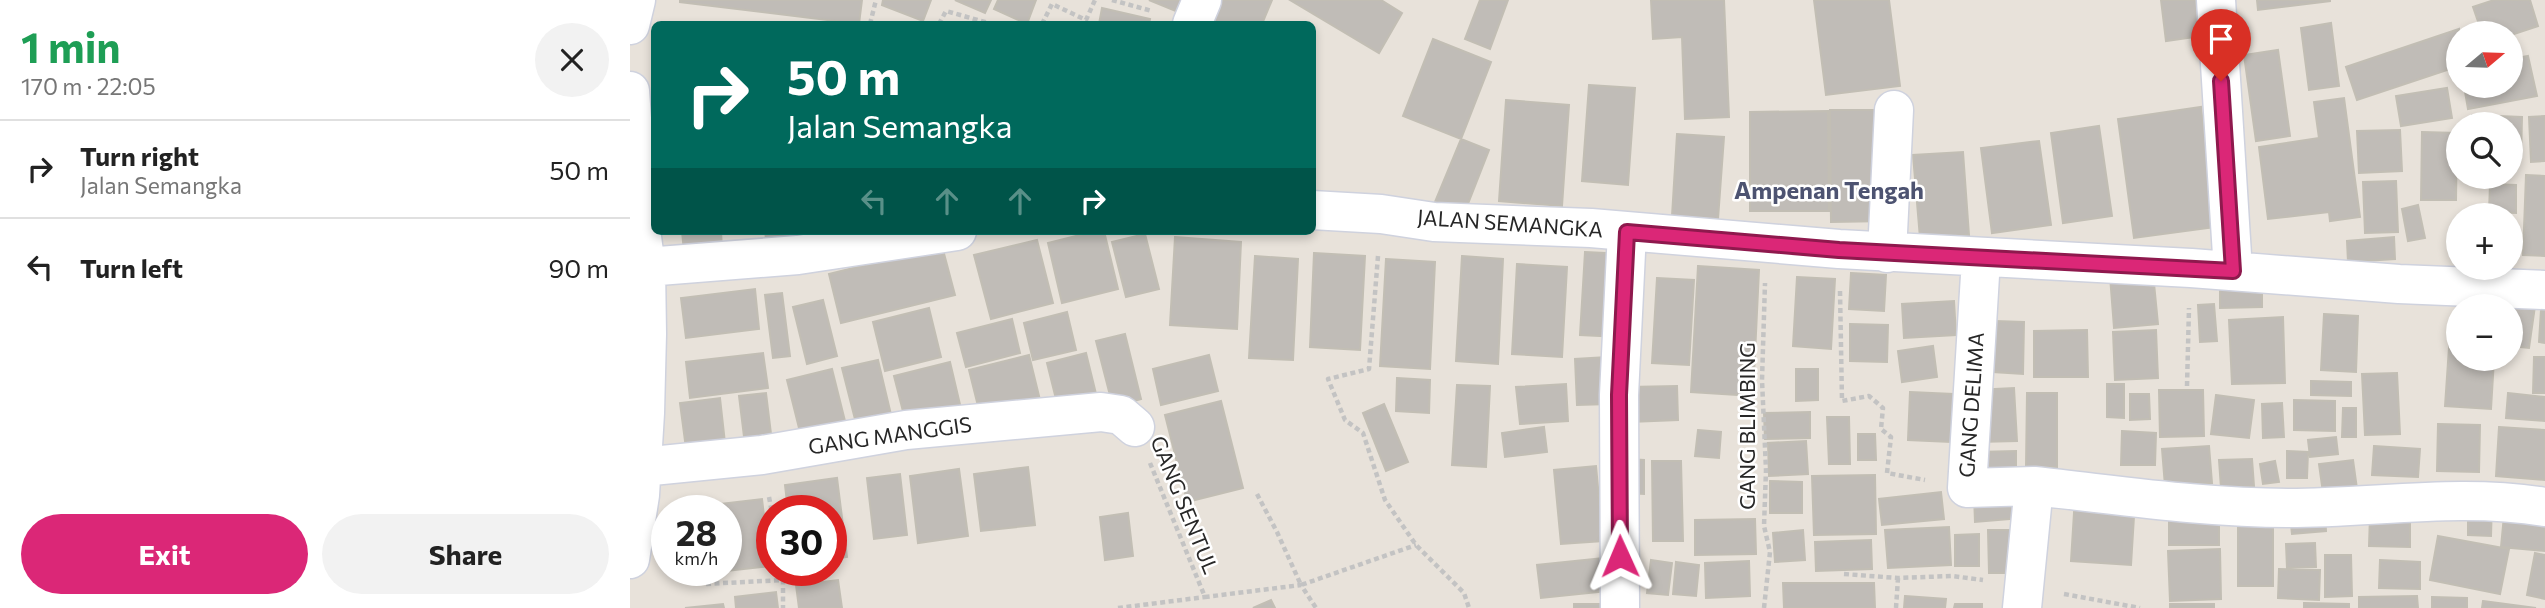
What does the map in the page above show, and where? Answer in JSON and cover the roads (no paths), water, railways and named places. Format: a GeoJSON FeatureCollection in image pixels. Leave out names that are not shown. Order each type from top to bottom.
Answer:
{"type":"FeatureCollection","features":[{"type":"Feature","properties":{"kind":"street"},"geometry":{"type":"LineString","coordinates":[[630,25],[636,0]]}},
{"type":"Feature","properties":{"kind":"street"},"geometry":{"type":"LineString","coordinates":[[1193,21],[1202,0]]}},
{"type":"Feature","properties":{"kind":"street"},"geometry":{"type":"LineString","coordinates":[[2216,0],[2233,271]]}},
{"type":"Feature","properties":{"kind":"street"},"geometry":{"type":"LineString","coordinates":[[630,91],[639,215],[646,267],[646,400],[642,467],[630,559]]}},
{"type":"Feature","properties":{"kind":"street"},"geometry":{"type":"LineString","coordinates":[[1887,253],[1894,110]]}},
{"type":"Feature","properties":{"kind":"street","name":"JALAN SEMANGKA"},"geometry":{"type":"LineString","coordinates":[[1316,210],[1381,214],[1434,222],[1627,232],[1839,250],[2191,268],[2399,284],[2545,290]]}},
{"type":"Feature","properties":{"kind":"street"},"geometry":{"type":"LineString","coordinates":[[1620,608],[1619,395],[1627,232]]}},
{"type":"Feature","properties":{"kind":"street"},"geometry":{"type":"LineString","coordinates":[[646,267],[798,256],[932,235]]}},
{"type":"Feature","properties":{"kind":"street","name":"GANG DELIMA"},"geometry":{"type":"LineString","coordinates":[[1981,259],[1967,488],[2034,486]]}},
{"type":"Feature","properties":{"kind":"street","name":"GANG MANGGIS"},"geometry":{"type":"LineString","coordinates":[[642,467],[762,455],[906,430],[1101,412],[1121,415],[1135,426]]}},
{"type":"Feature","properties":{"kind":"street"},"geometry":{"type":"LineString","coordinates":[[2022,608],[2034,486],[2290,508],[2480,500],[2509,501],[2545,507]]}},
{"type":"Feature","properties":{"kind":"district","name":"Ampenan Tengah"},"geometry":{"type":"Point","coordinates":[1829,191]}}]}
